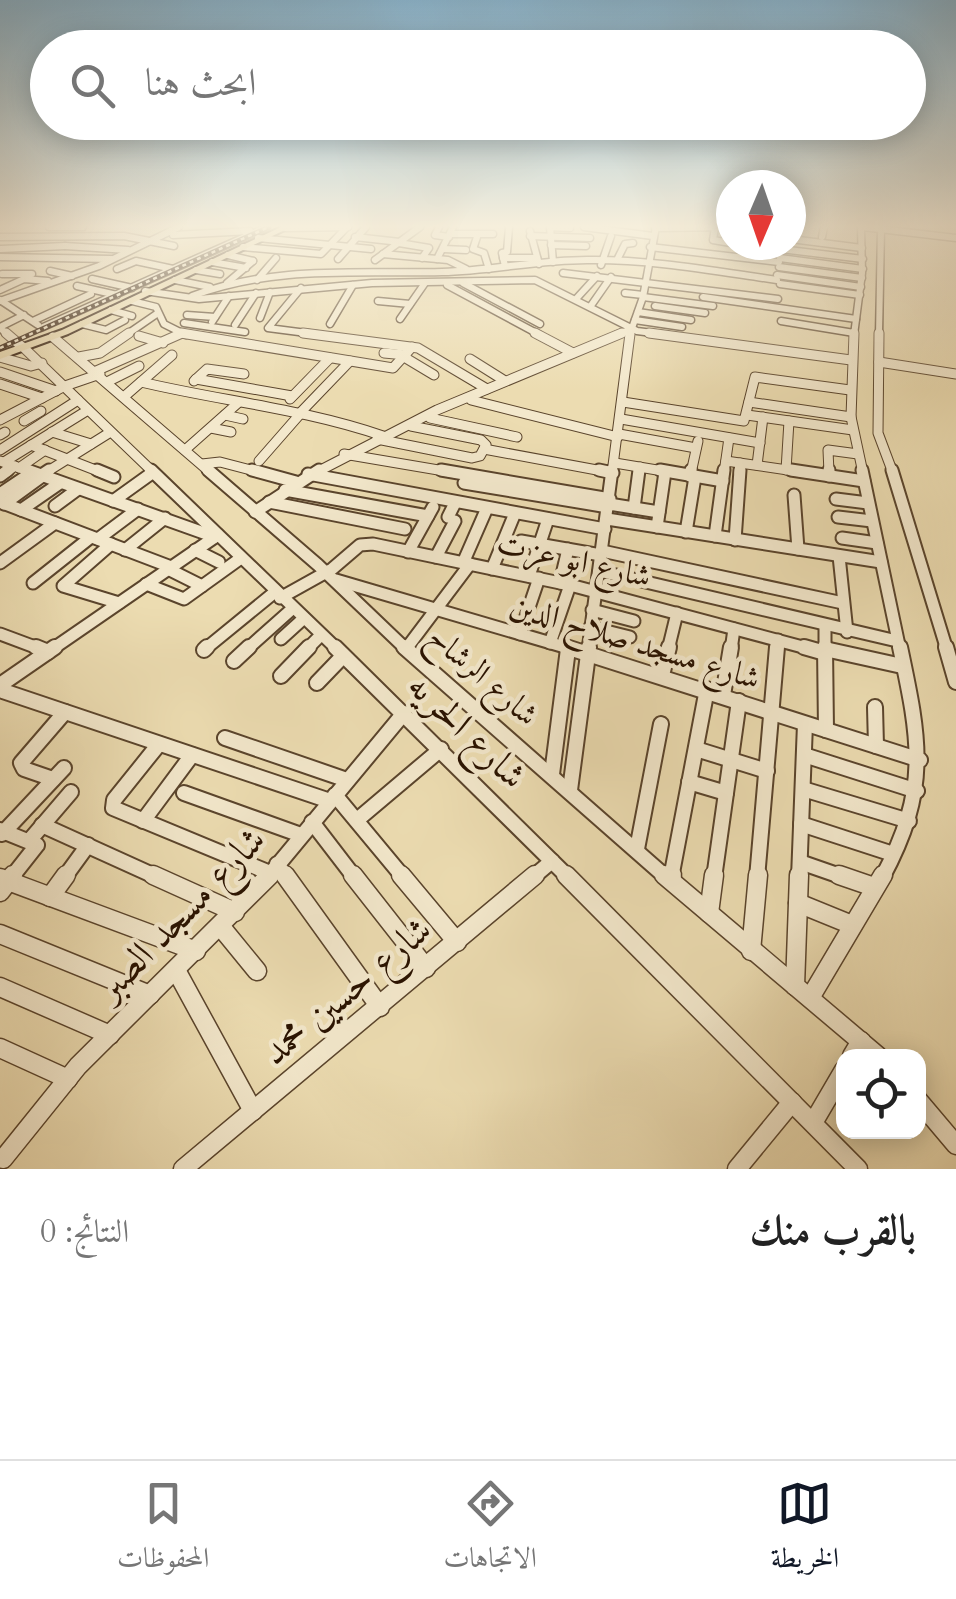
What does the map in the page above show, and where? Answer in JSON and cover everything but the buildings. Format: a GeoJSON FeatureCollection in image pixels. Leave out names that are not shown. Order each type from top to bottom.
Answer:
{"type":"FeatureCollection","features":[{"type":"Feature","properties":{"kind":"main road"},"geometry":{"type":"LineString","coordinates":[[48,333],[162,282]]}},
{"type":"Feature","properties":{"kind":"main road"},"geometry":{"type":"LineString","coordinates":[[0,356],[18,343],[82,324],[167,282]]}},
{"type":"Feature","properties":{"kind":"street"},"geometry":{"type":"LineString","coordinates":[[0,300],[54,282]]}},
{"type":"Feature","properties":{"kind":"street"},"geometry":{"type":"LineString","coordinates":[[81,282],[74,288],[117,294]]}},
{"type":"Feature","properties":{"kind":"street"},"geometry":{"type":"LineString","coordinates":[[121,282],[132,288]]}},
{"type":"Feature","properties":{"kind":"street"},"geometry":{"type":"LineString","coordinates":[[48,333],[146,282]]}},
{"type":"Feature","properties":{"kind":"street"},"geometry":{"type":"LineString","coordinates":[[202,282],[219,286],[244,282],[270,292],[377,283],[485,282]]}},
{"type":"Feature","properties":{"kind":"street"},"geometry":{"type":"LineString","coordinates":[[102,375],[180,334],[193,301],[226,282]]}},
{"type":"Feature","properties":{"kind":"street"},"geometry":{"type":"LineString","coordinates":[[244,282],[245,295]]}},
{"type":"Feature","properties":{"kind":"street"},"geometry":{"type":"LineString","coordinates":[[235,325],[260,282]]}},
{"type":"Feature","properties":{"kind":"street"},"geometry":{"type":"LineString","coordinates":[[193,301],[245,295],[267,282]]}},
{"type":"Feature","properties":{"kind":"street"},"geometry":{"type":"LineString","coordinates":[[295,282],[297,288]]}},
{"type":"Feature","properties":{"kind":"street"},"geometry":{"type":"LineString","coordinates":[[315,282],[316,287]]}},
{"type":"Feature","properties":{"kind":"street"},"geometry":{"type":"LineString","coordinates":[[330,282],[330,286]]}},
{"type":"Feature","properties":{"kind":"street"},"geometry":{"type":"LineString","coordinates":[[330,324],[351,282]]}},
{"type":"Feature","properties":{"kind":"street"},"geometry":{"type":"LineString","coordinates":[[460,282],[540,324]]}},
{"type":"Feature","properties":{"kind":"street"},"geometry":{"type":"LineString","coordinates":[[535,282],[590,307]]}},
{"type":"Feature","properties":{"kind":"street"},"geometry":{"type":"LineString","coordinates":[[560,291],[566,282]]}},
{"type":"Feature","properties":{"kind":"street"},"geometry":{"type":"LineString","coordinates":[[576,299],[595,282]]}},
{"type":"Feature","properties":{"kind":"street"},"geometry":{"type":"LineString","coordinates":[[590,307],[602,282]]}},
{"type":"Feature","properties":{"kind":"street"},"geometry":{"type":"LineString","coordinates":[[590,307],[638,282]]}},
{"type":"Feature","properties":{"kind":"street"},"geometry":{"type":"LineString","coordinates":[[626,289],[639,282]]}},
{"type":"Feature","properties":{"kind":"street"},"geometry":{"type":"LineString","coordinates":[[380,437],[471,400],[640,282]]}},
{"type":"Feature","properties":{"kind":"street"},"geometry":{"type":"LineString","coordinates":[[254,512],[344,454],[573,353],[642,282]]}},
{"type":"Feature","properties":{"kind":"street"},"geometry":{"type":"LineString","coordinates":[[570,790],[592,610],[644,282]]}},
{"type":"Feature","properties":{"kind":"street"},"geometry":{"type":"LineString","coordinates":[[648,282],[682,327]]}},
{"type":"Feature","properties":{"kind":"street"},"geometry":{"type":"LineString","coordinates":[[649,282],[691,320]]}},
{"type":"Feature","properties":{"kind":"street"},"geometry":{"type":"LineString","coordinates":[[651,282],[705,313]]}},
{"type":"Feature","properties":{"kind":"street"},"geometry":{"type":"LineString","coordinates":[[654,282],[715,307]]}},
{"type":"Feature","properties":{"kind":"street"},"geometry":{"type":"LineString","coordinates":[[654,282],[851,359]]}},
{"type":"Feature","properties":{"kind":"street"},"geometry":{"type":"LineString","coordinates":[[792,282],[855,326]]}},
{"type":"Feature","properties":{"kind":"street"},"geometry":{"type":"LineString","coordinates":[[802,992],[852,926],[893,854],[909,821],[920,760],[918,734],[852,424],[851,359],[860,282]]}},
{"type":"Feature","properties":{"kind":"street"},"geometry":{"type":"LineString","coordinates":[[882,282],[878,433],[904,498],[956,682]]}},
{"type":"Feature","properties":{"kind":"street"},"geometry":{"type":"LineString","coordinates":[[360,299],[377,283]]}},
{"type":"Feature","properties":{"kind":"street"},"geometry":{"type":"LineString","coordinates":[[377,283],[376,305],[410,304]]}},
{"type":"Feature","properties":{"kind":"street"},"geometry":{"type":"LineString","coordinates":[[400,318],[422,283]]}},
{"type":"Feature","properties":{"kind":"street"},"geometry":{"type":"LineString","coordinates":[[439,283],[573,353]]}},
{"type":"Feature","properties":{"kind":"street"},"geometry":{"type":"LineString","coordinates":[[171,296],[188,286]]}},
{"type":"Feature","properties":{"kind":"street"},"geometry":{"type":"LineString","coordinates":[[297,288],[269,329],[391,344],[487,389]]}},
{"type":"Feature","properties":{"kind":"street"},"geometry":{"type":"LineString","coordinates":[[148,291],[210,305]]}},
{"type":"Feature","properties":{"kind":"street"},"geometry":{"type":"LineString","coordinates":[[260,318],[270,292]]}},
{"type":"Feature","properties":{"kind":"street"},"geometry":{"type":"LineString","coordinates":[[0,328],[91,294]]}},
{"type":"Feature","properties":{"kind":"street"},"geometry":{"type":"LineString","coordinates":[[214,319],[229,296]]}},
{"type":"Feature","properties":{"kind":"street","name":"شارع الرشاح"},"geometry":{"type":"LineString","coordinates":[[0,300],[126,395],[406,649],[802,992],[856,1048]]}},
{"type":"Feature","properties":{"kind":"street"},"geometry":{"type":"LineString","coordinates":[[28,318],[64,300]]}},
{"type":"Feature","properties":{"kind":"street"},"geometry":{"type":"LineString","coordinates":[[132,300],[156,307],[164,324],[180,334],[394,368],[407,353]]}},
{"type":"Feature","properties":{"kind":"street"},"geometry":{"type":"LineString","coordinates":[[111,310],[126,320]]}},
{"type":"Feature","properties":{"kind":"street"},"geometry":{"type":"LineString","coordinates":[[79,357],[100,352],[158,313]]}},
{"type":"Feature","properties":{"kind":"street"},"geometry":{"type":"LineString","coordinates":[[96,317],[126,320]]}},
{"type":"Feature","properties":{"kind":"street"},"geometry":{"type":"LineString","coordinates":[[186,319],[214,319],[245,329],[186,319]]}},
{"type":"Feature","properties":{"kind":"street"},"geometry":{"type":"LineString","coordinates":[[82,324],[106,330],[126,320]]}},
{"type":"Feature","properties":{"kind":"street"},"geometry":{"type":"LineString","coordinates":[[781,321],[855,326]]}},
{"type":"Feature","properties":{"kind":"street","name":"شارع الحريه"},"geometry":{"type":"LineString","coordinates":[[0,328],[42,362],[108,433],[441,749],[858,1169]]}},
{"type":"Feature","properties":{"kind":"street"},"geometry":{"type":"LineString","coordinates":[[136,338],[158,345]]}},
{"type":"Feature","properties":{"kind":"street"},"geometry":{"type":"LineString","coordinates":[[0,343],[18,343]]}},
{"type":"Feature","properties":{"kind":"street"},"geometry":{"type":"LineString","coordinates":[[375,365],[391,344]]}},
{"type":"Feature","properties":{"kind":"street"},"geometry":{"type":"LineString","coordinates":[[240,354],[250,345]]}},
{"type":"Feature","properties":{"kind":"street"},"geometry":{"type":"LineString","coordinates":[[122,349],[139,354]]}},
{"type":"Feature","properties":{"kind":"street"},"geometry":{"type":"LineString","coordinates":[[384,353],[407,353],[434,375]]}},
{"type":"Feature","properties":{"kind":"street"},"geometry":{"type":"LineString","coordinates":[[126,395],[172,355]]}},
{"type":"Feature","properties":{"kind":"street"},"geometry":{"type":"LineString","coordinates":[[0,356],[31,366],[42,362]]}},
{"type":"Feature","properties":{"kind":"street"},"geometry":{"type":"LineString","coordinates":[[280,409],[330,358]]}},
{"type":"Feature","properties":{"kind":"street"},"geometry":{"type":"LineString","coordinates":[[470,359],[505,381]]}},
{"type":"Feature","properties":{"kind":"street"},"geometry":{"type":"LineString","coordinates":[[259,462],[350,361]]}},
{"type":"Feature","properties":{"kind":"street"},"geometry":{"type":"LineString","coordinates":[[880,362],[956,374]]}},
{"type":"Feature","properties":{"kind":"street"},"geometry":{"type":"LineString","coordinates":[[5,414],[86,379],[139,366]]}},
{"type":"Feature","properties":{"kind":"street"},"geometry":{"type":"LineString","coordinates":[[184,390],[205,369],[244,374]]}},
{"type":"Feature","properties":{"kind":"street"},"geometry":{"type":"LineString","coordinates":[[470,378],[488,370]]}},
{"type":"Feature","properties":{"kind":"street"},"geometry":{"type":"LineString","coordinates":[[0,372],[64,387]]}},
{"type":"Feature","properties":{"kind":"street"},"geometry":{"type":"LineString","coordinates":[[216,383],[228,372]]}},
{"type":"Feature","properties":{"kind":"street"},"geometry":{"type":"LineString","coordinates":[[623,402],[746,421],[756,377],[850,390]]}},
{"type":"Feature","properties":{"kind":"street"},"geometry":{"type":"LineString","coordinates":[[196,380],[292,396]]}},
{"type":"Feature","properties":{"kind":"street"},"geometry":{"type":"LineString","coordinates":[[141,382],[346,422],[380,437],[475,458],[485,445]]}},
{"type":"Feature","properties":{"kind":"street"},"geometry":{"type":"LineString","coordinates":[[0,384],[24,396],[42,398]]}},
{"type":"Feature","properties":{"kind":"street"},"geometry":{"type":"LineString","coordinates":[[471,400],[618,435],[696,448]]}},
{"type":"Feature","properties":{"kind":"street"},"geometry":{"type":"LineString","coordinates":[[749,402],[852,424]]}},
{"type":"Feature","properties":{"kind":"street"},"geometry":{"type":"LineString","coordinates":[[186,450],[238,403]]}},
{"type":"Feature","properties":{"kind":"street"},"geometry":{"type":"LineString","coordinates":[[0,450],[83,405]]}},
{"type":"Feature","properties":{"kind":"street"},"geometry":{"type":"LineString","coordinates":[[0,476],[6,463],[83,405]]}},
{"type":"Feature","properties":{"kind":"street"},"geometry":{"type":"LineString","coordinates":[[24,421],[41,411]]}},
{"type":"Feature","properties":{"kind":"street"},"geometry":{"type":"LineString","coordinates":[[682,430],[686,412]]}},
{"type":"Feature","properties":{"kind":"street"},"geometry":{"type":"LineString","coordinates":[[5,414],[38,426]]}},
{"type":"Feature","properties":{"kind":"street"},"geometry":{"type":"LineString","coordinates":[[747,415],[852,424]]}},
{"type":"Feature","properties":{"kind":"street"},"geometry":{"type":"LineString","coordinates":[[224,416],[243,419]]}},
{"type":"Feature","properties":{"kind":"street"},"geometry":{"type":"LineString","coordinates":[[686,532],[696,448],[710,416]]}},
{"type":"Feature","properties":{"kind":"street"},"geometry":{"type":"LineString","coordinates":[[757,466],[763,417]]}},
{"type":"Feature","properties":{"kind":"street"},"geometry":{"type":"LineString","coordinates":[[430,418],[517,437]]}},
{"type":"Feature","properties":{"kind":"street"},"geometry":{"type":"LineString","coordinates":[[621,419],[760,443]]}},
{"type":"Feature","properties":{"kind":"street"},"geometry":{"type":"LineString","coordinates":[[716,536],[734,420]]}},
{"type":"Feature","properties":{"kind":"street"},"geometry":{"type":"LineString","coordinates":[[786,470],[789,421]]}},
{"type":"Feature","properties":{"kind":"street"},"geometry":{"type":"LineString","coordinates":[[411,426],[485,445],[614,468],[640,467],[723,481]]}},
{"type":"Feature","properties":{"kind":"street"},"geometry":{"type":"LineString","coordinates":[[211,428],[231,432]]}},
{"type":"Feature","properties":{"kind":"street"},"geometry":{"type":"LineString","coordinates":[[52,432],[91,444]]}},
{"type":"Feature","properties":{"kind":"street"},"geometry":{"type":"LineString","coordinates":[[108,433],[1,500],[169,568],[202,586]]}},
{"type":"Feature","properties":{"kind":"street"},"geometry":{"type":"LineString","coordinates":[[31,446],[114,477]]}},
{"type":"Feature","properties":{"kind":"street"},"geometry":{"type":"LineString","coordinates":[[6,463],[44,450]]}},
{"type":"Feature","properties":{"kind":"street"},"geometry":{"type":"LineString","coordinates":[[829,476],[828,450],[858,454]]}},
{"type":"Feature","properties":{"kind":"street"},"geometry":{"type":"LineString","coordinates":[[344,454],[446,471],[467,483],[608,512],[657,527],[881,562]]}},
{"type":"Feature","properties":{"kind":"street"},"geometry":{"type":"LineString","coordinates":[[202,464],[216,461],[296,482]]}},
{"type":"Feature","properties":{"kind":"street"},"geometry":{"type":"LineString","coordinates":[[726,461],[864,481]]}},
{"type":"Feature","properties":{"kind":"street"},"geometry":{"type":"LineString","coordinates":[[6,463],[217,536]]}},
{"type":"Feature","properties":{"kind":"street"},"geometry":{"type":"LineString","coordinates":[[735,540],[740,463]]}},
{"type":"Feature","properties":{"kind":"street"},"geometry":{"type":"LineString","coordinates":[[409,491],[425,467]]}},
{"type":"Feature","properties":{"kind":"street"},"geometry":{"type":"LineString","coordinates":[[634,508],[640,467]]}},
{"type":"Feature","properties":{"kind":"street"},"geometry":{"type":"LineString","coordinates":[[408,552],[446,471]]}},
{"type":"Feature","properties":{"kind":"street"},"geometry":{"type":"LineString","coordinates":[[657,527],[664,472]]}},
{"type":"Feature","properties":{"kind":"street"},"geometry":{"type":"LineString","coordinates":[[113,500],[152,473]]}},
{"type":"Feature","properties":{"kind":"street"},"geometry":{"type":"LineString","coordinates":[[308,474],[409,491],[431,506]]}},
{"type":"Feature","properties":{"kind":"street"},"geometry":{"type":"LineString","coordinates":[[21,510],[60,483]]}},
{"type":"Feature","properties":{"kind":"street"},"geometry":{"type":"LineString","coordinates":[[436,557],[467,483]]}},
{"type":"Feature","properties":{"kind":"street"},"geometry":{"type":"LineString","coordinates":[[55,506],[78,489]]}},
{"type":"Feature","properties":{"kind":"street"},"geometry":{"type":"LineString","coordinates":[[285,490],[401,511],[453,499],[459,504],[574,524],[634,508],[659,512]]}},
{"type":"Feature","properties":{"kind":"street"},"geometry":{"type":"LineString","coordinates":[[794,495],[798,549]]}},
{"type":"Feature","properties":{"kind":"street"},"geometry":{"type":"LineString","coordinates":[[836,499],[868,503]]}},
{"type":"Feature","properties":{"kind":"street"},"geometry":{"type":"LineString","coordinates":[[269,502],[399,527],[401,511]]}},
{"type":"Feature","properties":{"kind":"street"},"geometry":{"type":"LineString","coordinates":[[406,649],[438,610],[466,564],[487,508]]}},
{"type":"Feature","properties":{"kind":"street"},"geometry":{"type":"LineString","coordinates":[[33,583],[138,509]]}},
{"type":"Feature","properties":{"kind":"street"},"geometry":{"type":"LineString","coordinates":[[492,569],[516,514]]}},
{"type":"Feature","properties":{"kind":"street"},"geometry":{"type":"LineString","coordinates":[[838,517],[872,521]]}},
{"type":"Feature","properties":{"kind":"street"},"geometry":{"type":"LineString","coordinates":[[126,550],[166,518]]}},
{"type":"Feature","properties":{"kind":"street"},"geometry":{"type":"LineString","coordinates":[[520,634],[548,519]]}},
{"type":"Feature","properties":{"kind":"street"},"geometry":{"type":"LineString","coordinates":[[0,563],[54,523]]}},
{"type":"Feature","properties":{"kind":"street"},"geometry":{"type":"LineString","coordinates":[[550,643],[565,584],[574,524]]}},
{"type":"Feature","properties":{"kind":"street"},"geometry":{"type":"LineString","coordinates":[[0,688],[217,536]]}},
{"type":"Feature","properties":{"kind":"street"},"geometry":{"type":"LineString","coordinates":[[842,538],[877,543]]}},
{"type":"Feature","properties":{"kind":"street"},"geometry":{"type":"LineString","coordinates":[[521,541],[570,544],[843,602]]}},
{"type":"Feature","properties":{"kind":"street"},"geometry":{"type":"LineString","coordinates":[[111,544],[64,582],[65,589],[119,603]]}},
{"type":"Feature","properties":{"kind":"street","name":"شارع ابو عزت"},"geometry":{"type":"LineString","coordinates":[[287,602],[365,544],[565,584],[778,640],[902,666]]}},
{"type":"Feature","properties":{"kind":"street"},"geometry":{"type":"LineString","coordinates":[[195,550],[219,562]]}},
{"type":"Feature","properties":{"kind":"street"},"geometry":{"type":"LineString","coordinates":[[839,556],[848,632]]}},
{"type":"Feature","properties":{"kind":"street"},"geometry":{"type":"LineString","coordinates":[[146,584],[181,600],[241,558]]}},
{"type":"Feature","properties":{"kind":"street"},"geometry":{"type":"LineString","coordinates":[[599,571],[897,641]]}},
{"type":"Feature","properties":{"kind":"street","name":"شارع مسجد صلاح الدين"},"geometry":{"type":"LineString","coordinates":[[326,575],[707,689],[920,760]]}},
{"type":"Feature","properties":{"kind":"street"},"geometry":{"type":"LineString","coordinates":[[78,592],[88,582]]}},
{"type":"Feature","properties":{"kind":"street"},"geometry":{"type":"LineString","coordinates":[[662,675],[692,593]]}},
{"type":"Feature","properties":{"kind":"street"},"geometry":{"type":"LineString","coordinates":[[281,639],[287,602]]}},
{"type":"Feature","properties":{"kind":"street"},"geometry":{"type":"LineString","coordinates":[[204,650],[287,602]]}},
{"type":"Feature","properties":{"kind":"street"},"geometry":{"type":"LineString","coordinates":[[234,661],[287,602]]}},
{"type":"Feature","properties":{"kind":"street"},"geometry":{"type":"LineString","coordinates":[[592,610],[634,621]]}},
{"type":"Feature","properties":{"kind":"street"},"geometry":{"type":"LineString","coordinates":[[825,626],[826,730]]}},
{"type":"Feature","properties":{"kind":"street"},"geometry":{"type":"LineString","coordinates":[[590,627],[630,637]]}},
{"type":"Feature","properties":{"kind":"street"},"geometry":{"type":"LineString","coordinates":[[723,695],[734,629]]}},
{"type":"Feature","properties":{"kind":"street"},"geometry":{"type":"LineString","coordinates":[[0,634],[48,652]]}},
{"type":"Feature","properties":{"kind":"street"},"geometry":{"type":"LineString","coordinates":[[280,676],[321,636]]}},
{"type":"Feature","properties":{"kind":"street"},"geometry":{"type":"LineString","coordinates":[[752,951],[778,640]]}},
{"type":"Feature","properties":{"kind":"street"},"geometry":{"type":"LineString","coordinates":[[552,774],[568,649]]}},
{"type":"Feature","properties":{"kind":"street"},"geometry":{"type":"LineString","coordinates":[[316,683],[343,656]]}},
{"type":"Feature","properties":{"kind":"street"},"geometry":{"type":"LineString","coordinates":[[0,688],[192,755],[332,798],[357,820],[457,942]]}},
{"type":"Feature","properties":{"kind":"street"},"geometry":{"type":"LineString","coordinates":[[671,880],[707,689]]}},
{"type":"Feature","properties":{"kind":"street"},"geometry":{"type":"LineString","coordinates":[[709,913],[739,701]]}},
{"type":"Feature","properties":{"kind":"street"},"geometry":{"type":"LineString","coordinates":[[875,707],[876,746]]}},
{"type":"Feature","properties":{"kind":"street"},"geometry":{"type":"LineString","coordinates":[[33,843],[2,832],[59,773],[24,769],[22,763],[66,712]]}},
{"type":"Feature","properties":{"kind":"street","name":"شارع مسجد الصبر"},"geometry":{"type":"LineString","coordinates":[[3,1159],[68,1079],[235,912],[404,713]]}},
{"type":"Feature","properties":{"kind":"street"},"geometry":{"type":"LineString","coordinates":[[638,850],[661,724]]}},
{"type":"Feature","properties":{"kind":"street"},"geometry":{"type":"LineString","coordinates":[[802,992],[798,903],[805,724]]}},
{"type":"Feature","properties":{"kind":"street"},"geometry":{"type":"LineString","coordinates":[[225,738],[347,780]]}},
{"type":"Feature","properties":{"kind":"street"},"geometry":{"type":"LineString","coordinates":[[159,744],[112,804],[143,821],[273,869],[380,1007]]}},
{"type":"Feature","properties":{"kind":"street"},"geometry":{"type":"LineString","coordinates":[[357,820],[441,749]]}},
{"type":"Feature","properties":{"kind":"street"},"geometry":{"type":"LineString","coordinates":[[696,749],[766,771]]}},
{"type":"Feature","properties":{"kind":"street"},"geometry":{"type":"LineString","coordinates":[[143,821],[192,755]]}},
{"type":"Feature","properties":{"kind":"street"},"geometry":{"type":"LineString","coordinates":[[804,755],[917,791]]}},
{"type":"Feature","properties":{"kind":"street"},"geometry":{"type":"LineString","coordinates":[[690,782],[726,793]]}},
{"type":"Feature","properties":{"kind":"street"},"geometry":{"type":"LineString","coordinates":[[802,790],[909,821]]}},
{"type":"Feature","properties":{"kind":"street"},"geometry":{"type":"LineString","coordinates":[[71,792],[42,825],[3,883],[196,951]]}},
{"type":"Feature","properties":{"kind":"street"},"geometry":{"type":"LineString","coordinates":[[184,793],[307,828],[426,968]]}},
{"type":"Feature","properties":{"kind":"street"},"geometry":{"type":"LineString","coordinates":[[801,824],[893,854]]}},
{"type":"Feature","properties":{"kind":"street"},"geometry":{"type":"LineString","coordinates":[[42,825],[235,912]]}},
{"type":"Feature","properties":{"kind":"street"},"geometry":{"type":"LineString","coordinates":[[50,897],[88,845]]}},
{"type":"Feature","properties":{"kind":"street","name":"شارع حسين محمد"},"geometry":{"type":"LineString","coordinates":[[182,1169],[552,861]]}},
{"type":"Feature","properties":{"kind":"street"},"geometry":{"type":"LineString","coordinates":[[800,862],[874,887]]}},
{"type":"Feature","properties":{"kind":"street"},"geometry":{"type":"LineString","coordinates":[[798,903],[852,926]]}},
{"type":"Feature","properties":{"kind":"street"},"geometry":{"type":"LineString","coordinates":[[221,926],[257,971]]}},
{"type":"Feature","properties":{"kind":"street"},"geometry":{"type":"LineString","coordinates":[[0,934],[150,995]]}},
{"type":"Feature","properties":{"kind":"street"},"geometry":{"type":"LineString","coordinates":[[176,970],[253,1111]]}},
{"type":"Feature","properties":{"kind":"street"},"geometry":{"type":"LineString","coordinates":[[0,987],[110,1035]]}},
{"type":"Feature","properties":{"kind":"street"},"geometry":{"type":"LineString","coordinates":[[0,1048],[68,1079]]}},
{"type":"Feature","properties":{"kind":"street"},"geometry":{"type":"LineString","coordinates":[[813,1123],[836,1084]]}},
{"type":"Feature","properties":{"kind":"street"},"geometry":{"type":"LineString","coordinates":[[737,1169],[792,1102]]}},
{"type":"Feature","properties":{"kind":"street"},"geometry":{"type":"LineString","coordinates":[[926,1110],[956,1146]]}},
{"type":"Feature","properties":{"kind":"railway"},"geometry":{"type":"LineString","coordinates":[[0,348],[148,282]]}}]}
